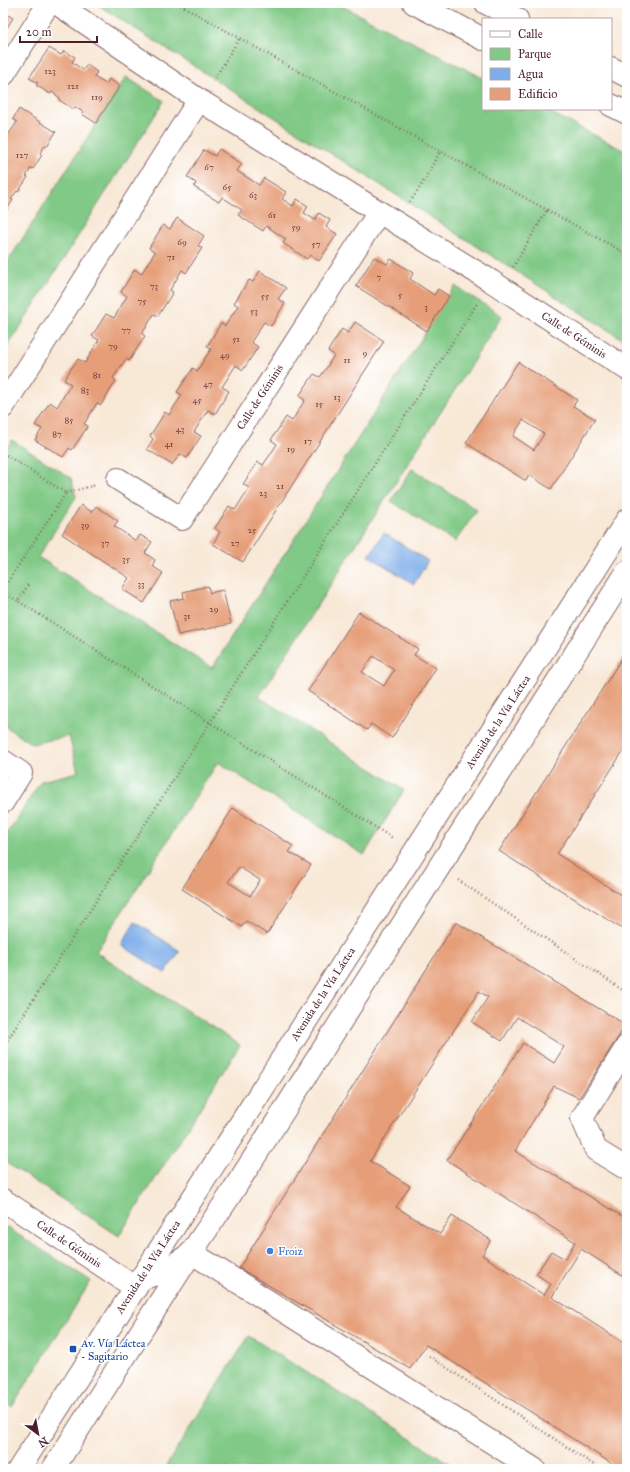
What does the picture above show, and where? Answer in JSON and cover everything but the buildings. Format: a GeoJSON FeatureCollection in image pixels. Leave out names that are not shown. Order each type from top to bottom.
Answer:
{"type":"FeatureCollection","features":[{"type":"Feature","properties":{"kind":"street"},"geometry":{"type":"LineString","coordinates":[[3,75],[50,3]]}},
{"type":"Feature","properties":{"kind":"street","name":"Calle de Géminis"},"geometry":{"type":"LineString","coordinates":[[56,3],[199,100],[496,284],[627,369]]}},
{"type":"Feature","properties":{"kind":"street"},"geometry":{"type":"LineString","coordinates":[[414,3],[482,38]]}},
{"type":"Feature","properties":{"kind":"street"},"geometry":{"type":"LineString","coordinates":[[486,3],[515,18]]}},
{"type":"Feature","properties":{"kind":"street"},"geometry":{"type":"LineString","coordinates":[[612,68],[627,76]]}},
{"type":"Feature","properties":{"kind":"street"},"geometry":{"type":"LineString","coordinates":[[3,407],[199,100]]}},
{"type":"Feature","properties":{"kind":"street"},"geometry":{"type":"LineString","coordinates":[[612,106],[627,113]]}},
{"type":"Feature","properties":{"kind":"street","name":"Calle de Géminis"},"geometry":{"type":"LineString","coordinates":[[118,479],[182,519],[387,217]]}},
{"type":"Feature","properties":{"kind":"street","name":"Avenida de la Vía Láctea"},"geometry":{"type":"LineString","coordinates":[[19,1469],[627,520]]}},
{"type":"Feature","properties":{"kind":"street"},"geometry":{"type":"LineString","coordinates":[[53,1469],[236,1186],[627,572]]}},
{"type":"Feature","properties":{"kind":"street"},"geometry":{"type":"LineString","coordinates":[[3,761],[21,773],[3,802]]}},
{"type":"Feature","properties":{"kind":"street"},"geometry":{"type":"LineString","coordinates":[[627,1046],[582,1118],[596,1150],[627,1169]]}},
{"type":"Feature","properties":{"kind":"street","name":"Calle de Géminis"},"geometry":{"type":"LineString","coordinates":[[3,1200],[138,1284]]}},
{"type":"Feature","properties":{"kind":"street"},"geometry":{"type":"LineString","coordinates":[[138,1284],[162,1272],[192,1253]]}},
{"type":"Feature","properties":{"kind":"street"},"geometry":{"type":"LineString","coordinates":[[192,1253],[534,1469]]}},
{"type":"Feature","properties":{"kind":"path"},"geometry":{"type":"LineString","coordinates":[[176,3],[627,254]]}},
{"type":"Feature","properties":{"kind":"path"},"geometry":{"type":"LineString","coordinates":[[199,100],[217,75],[239,38]]}},
{"type":"Feature","properties":{"kind":"path"},"geometry":{"type":"LineString","coordinates":[[387,217],[421,186],[440,151]]}},
{"type":"Feature","properties":{"kind":"path"},"geometry":{"type":"LineString","coordinates":[[3,1047],[210,723],[496,284],[548,210]]}},
{"type":"Feature","properties":{"kind":"path"},"geometry":{"type":"LineString","coordinates":[[3,453],[66,493]]}},
{"type":"Feature","properties":{"kind":"path"},"geometry":{"type":"LineString","coordinates":[[118,479],[66,493],[3,590],[18,601],[414,852]]}},
{"type":"Feature","properties":{"kind":"path"},"geometry":{"type":"LineString","coordinates":[[18,601],[28,585]]}},
{"type":"Feature","properties":{"kind":"path"},"geometry":{"type":"LineString","coordinates":[[438,867],[627,993]]}},
{"type":"Feature","properties":{"kind":"path"},"geometry":{"type":"LineString","coordinates":[[429,1356],[600,1469]]}},
{"type":"Feature","properties":{"kind":"green space"},"geometry":{"type":"Polygon","coordinates":[[[95,3],[336,3],[482,77],[482,110],[546,110],[627,152],[627,342],[95,3]]]}},
{"type":"Feature","properties":{"kind":"green space"},"geometry":{"type":"Polygon","coordinates":[[[126,77],[164,101],[3,354],[3,269],[126,77]]]}},
{"type":"Feature","properties":{"kind":"green space"},"geometry":{"type":"Polygon","coordinates":[[[455,286],[502,316],[259,697],[404,790],[364,855],[218,762],[96,952],[240,1045],[119,1236],[3,1161],[3,840],[41,781],[78,772],[69,736],[32,744],[3,725],[3,455],[12,440],[71,478],[76,497],[38,557],[212,668],[455,286]]]}},
{"type":"Feature","properties":{"kind":"green space"},"geometry":{"type":"Polygon","coordinates":[[[412,469],[477,510],[455,542],[391,501],[412,469]]]}},
{"type":"Feature","properties":{"kind":"green space"},"geometry":{"type":"Polygon","coordinates":[[[3,1225],[91,1281],[12,1407],[3,1402],[3,1225]]]}},
{"type":"Feature","properties":{"kind":"green space"},"geometry":{"type":"Polygon","coordinates":[[[249,1336],[459,1469],[164,1469],[249,1336]]]}},
{"type":"Feature","properties":{"kind":"water"},"geometry":{"type":"Polygon","coordinates":[[[384,533],[428,561],[414,584],[369,556],[384,533]]]}},
{"type":"Feature","properties":{"kind":"water"},"geometry":{"type":"Polygon","coordinates":[[[135,922],[180,951],[165,973],[121,945],[135,922]]]}},
{"type":"Feature","properties":{"kind":"place","name":"Froiz"},"geometry":{"type":"Point","coordinates":[270,1251]}},
{"type":"Feature","properties":{"kind":"place","name":"Av. Vía Láctea - Sagitario"},"geometry":{"type":"Point","coordinates":[73,1349]}}]}
